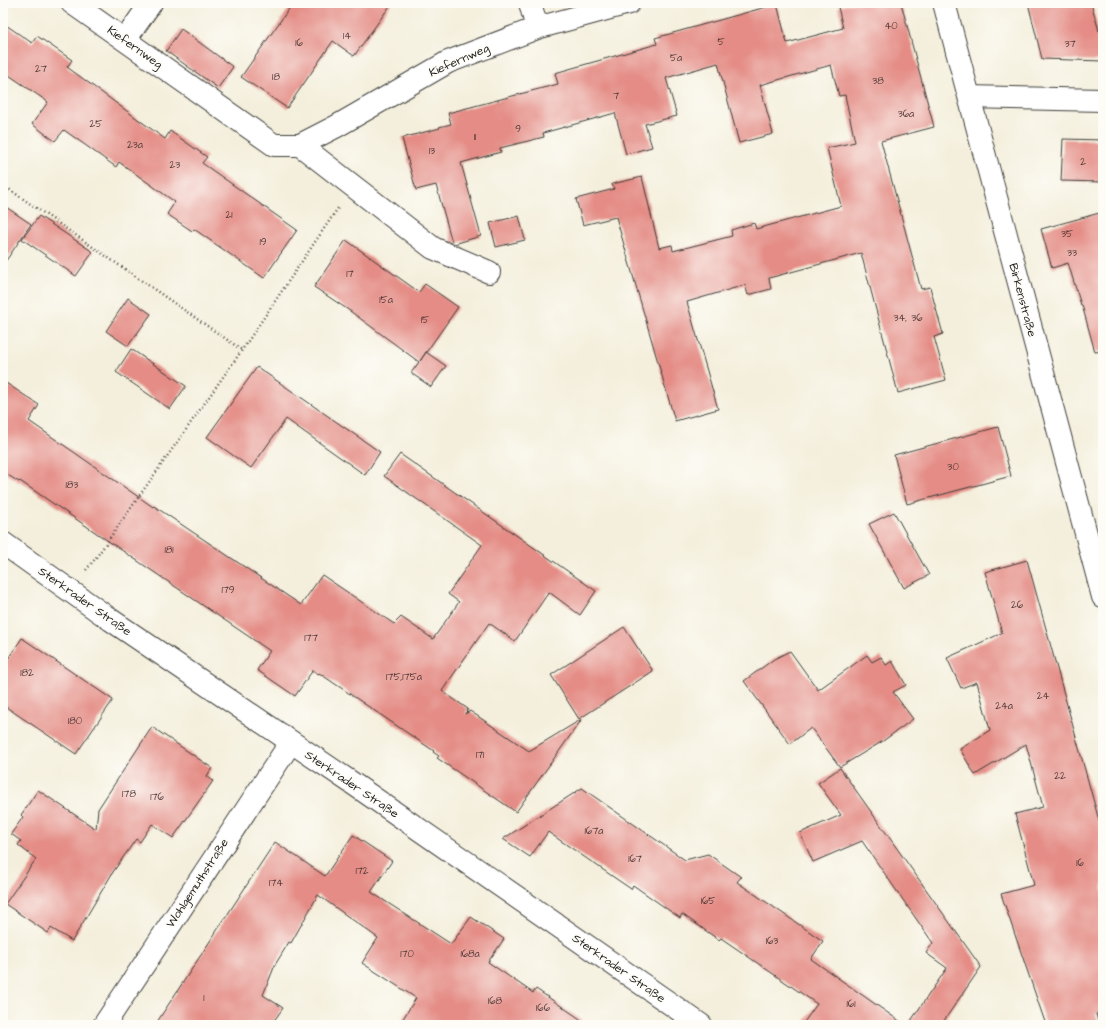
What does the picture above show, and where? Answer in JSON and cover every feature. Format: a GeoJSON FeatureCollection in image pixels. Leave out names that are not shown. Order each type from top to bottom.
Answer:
{"type":"FeatureCollection","features":[{"type":"Feature","properties":{"kind":"street","name":"Kiefernweg"},"geometry":{"type":"LineString","coordinates":[[72,3],[274,145],[300,145],[337,126],[448,62],[537,28],[629,3]]}},
{"type":"Feature","properties":{"kind":"street"},"geometry":{"type":"LineString","coordinates":[[125,40],[151,3]]}},
{"type":"Feature","properties":{"kind":"street"},"geometry":{"type":"LineString","coordinates":[[530,3],[537,28]]}},
{"type":"Feature","properties":{"kind":"street","name":"Birkenstraße"},"geometry":{"type":"LineString","coordinates":[[944,3],[1103,597]]}},
{"type":"Feature","properties":{"kind":"street"},"geometry":{"type":"LineString","coordinates":[[969,97],[1103,100]]}},
{"type":"Feature","properties":{"kind":"street"},"geometry":{"type":"LineString","coordinates":[[300,145],[433,248],[490,272]]}},
{"type":"Feature","properties":{"kind":"street","name":"Sterkrader Straße"},"geometry":{"type":"LineString","coordinates":[[3,543],[112,620],[701,1025]]}},
{"type":"Feature","properties":{"kind":"street","name":"Wohlgemuthstraße"},"geometry":{"type":"LineString","coordinates":[[104,1025],[291,742]]}},
{"type":"Feature","properties":{"kind":"path"},"geometry":{"type":"LineString","coordinates":[[3,185],[242,350]]}},
{"type":"Feature","properties":{"kind":"path"},"geometry":{"type":"LineString","coordinates":[[69,589],[95,559],[242,350],[353,187]]}},
{"type":"Feature","properties":{"kind":"building"},"geometry":{"type":"Polygon","coordinates":[[[293,3],[392,3],[354,56],[333,41],[287,108],[241,77],[293,3]]]}},
{"type":"Feature","properties":{"kind":"building"},"geometry":{"type":"Polygon","coordinates":[[[853,3],[901,3],[934,127],[881,141],[921,289],[930,287],[943,334],[934,337],[946,380],[898,393],[861,253],[769,278],[771,289],[748,295],[745,285],[687,302],[718,409],[675,421],[616,217],[583,225],[576,199],[614,189],[612,184],[642,177],[659,248],[672,245],[673,251],[732,236],[731,230],[754,223],[756,229],[841,206],[827,148],[855,142],[845,95],[839,96],[831,65],[760,85],[773,134],[739,143],[718,63],[666,78],[677,116],[645,124],[652,147],[626,154],[615,113],[543,133],[544,137],[500,148],[501,152],[461,163],[481,236],[454,244],[452,242],[436,185],[416,190],[402,138],[451,124],[448,113],[558,84],[555,73],[657,44],[655,38],[777,4],[787,43],[843,28],[838,7],[853,3]]]}},
{"type":"Feature","properties":{"kind":"building"},"geometry":{"type":"Polygon","coordinates":[[[1028,3],[1091,3],[1099,31],[1103,31],[1103,61],[1042,59],[1028,3]]]}},
{"type":"Feature","properties":{"kind":"building"},"geometry":{"type":"Polygon","coordinates":[[[3,23],[32,43],[37,36],[72,60],[67,67],[165,139],[170,131],[207,157],[202,163],[297,230],[264,278],[194,229],[192,231],[167,214],[175,202],[119,162],[116,167],[64,130],[55,141],[32,124],[48,102],[3,71],[3,23]]]}},
{"type":"Feature","properties":{"kind":"building"},"geometry":{"type":"Polygon","coordinates":[[[181,29],[233,67],[218,88],[166,51],[181,29]]]}},
{"type":"Feature","properties":{"kind":"building"},"geometry":{"type":"Polygon","coordinates":[[[1063,139],[1103,140],[1103,182],[1061,181],[1063,139]]]}},
{"type":"Feature","properties":{"kind":"building"},"geometry":{"type":"Polygon","coordinates":[[[3,205],[31,224],[3,265],[3,205]]]}},
{"type":"Feature","properties":{"kind":"building"},"geometry":{"type":"Polygon","coordinates":[[[1103,212],[1103,351],[1095,352],[1082,305],[1068,263],[1052,268],[1041,229],[1103,212]]]}},
{"type":"Feature","properties":{"kind":"building"},"geometry":{"type":"Polygon","coordinates":[[[39,216],[93,252],[76,276],[22,239],[39,216]]]}},
{"type":"Feature","properties":{"kind":"building"},"geometry":{"type":"Polygon","coordinates":[[[519,216],[525,240],[496,247],[490,223],[519,216]]]}},
{"type":"Feature","properties":{"kind":"building"},"geometry":{"type":"Polygon","coordinates":[[[346,240],[419,292],[425,284],[458,307],[426,352],[446,366],[431,387],[411,373],[419,362],[350,311],[314,287],[346,240]]]}},
{"type":"Feature","properties":{"kind":"building"},"geometry":{"type":"Polygon","coordinates":[[[128,298],[151,314],[128,346],[106,331],[128,298]]]}},
{"type":"Feature","properties":{"kind":"building"},"geometry":{"type":"Polygon","coordinates":[[[131,349],[186,386],[170,409],[116,372],[131,349]]]}},
{"type":"Feature","properties":{"kind":"building"},"geometry":{"type":"Polygon","coordinates":[[[257,367],[380,452],[365,475],[286,419],[251,468],[207,437],[257,367]]]}},
{"type":"Feature","properties":{"kind":"building"},"geometry":{"type":"Polygon","coordinates":[[[3,381],[39,405],[29,421],[153,507],[154,506],[301,605],[322,575],[394,624],[401,617],[433,639],[459,602],[448,594],[482,545],[384,476],[400,454],[596,591],[580,615],[549,592],[515,641],[489,623],[442,691],[468,709],[465,714],[470,711],[529,751],[582,719],[516,812],[437,758],[439,756],[433,752],[434,751],[319,673],[318,674],[313,670],[295,696],[257,670],[270,651],[20,481],[19,482],[3,472],[3,381]]]}},
{"type":"Feature","properties":{"kind":"building"},"geometry":{"type":"Polygon","coordinates":[[[998,427],[1011,476],[907,504],[894,455],[998,427]]]}},
{"type":"Feature","properties":{"kind":"building"},"geometry":{"type":"Polygon","coordinates":[[[894,512],[929,575],[904,588],[869,524],[894,512]]]}},
{"type":"Feature","properties":{"kind":"building"},"geometry":{"type":"Polygon","coordinates":[[[1027,560],[1103,835],[1103,1012],[1096,1014],[1099,1025],[1046,1025],[1001,894],[1034,885],[1015,814],[1043,807],[1026,744],[975,775],[960,749],[990,730],[977,682],[961,688],[947,658],[1002,633],[985,572],[1027,560]]]}},
{"type":"Feature","properties":{"kind":"building"},"geometry":{"type":"Polygon","coordinates":[[[624,627],[653,671],[579,719],[551,675],[624,627]]]}},
{"type":"Feature","properties":{"kind":"building"},"geometry":{"type":"Polygon","coordinates":[[[22,638],[113,700],[76,754],[3,705],[3,666],[22,638]]]}},
{"type":"Feature","properties":{"kind":"building"},"geometry":{"type":"Polygon","coordinates":[[[790,651],[818,690],[867,655],[872,662],[881,657],[886,665],[892,661],[906,685],[893,692],[913,719],[883,741],[840,767],[811,728],[790,744],[744,681],[774,659],[790,651]]]}},
{"type":"Feature","properties":{"kind":"building"},"geometry":{"type":"Polygon","coordinates":[[[152,727],[212,768],[207,776],[213,781],[173,838],[152,824],[140,842],[136,839],[113,872],[72,941],[51,928],[48,933],[5,904],[36,859],[18,845],[21,841],[11,834],[23,817],[21,815],[38,790],[96,829],[98,809],[152,727]]]}},
{"type":"Feature","properties":{"kind":"building"},"geometry":{"type":"Polygon","coordinates":[[[840,768],[981,967],[941,1025],[908,1025],[947,968],[926,953],[933,943],[862,841],[813,862],[800,833],[841,815],[818,783],[840,768]]]}},
{"type":"Feature","properties":{"kind":"building"},"geometry":{"type":"Polygon","coordinates":[[[582,788],[685,860],[708,854],[741,877],[737,882],[823,941],[811,959],[905,1025],[802,1025],[817,1004],[721,938],[719,940],[682,914],[680,918],[633,885],[631,889],[548,832],[530,857],[503,839],[582,788]]]}},
{"type":"Feature","properties":{"kind":"building"},"geometry":{"type":"Polygon","coordinates":[[[353,835],[392,861],[371,892],[451,944],[471,917],[504,939],[488,962],[533,993],[536,989],[589,1025],[399,1025],[416,998],[362,963],[378,938],[318,895],[291,943],[289,942],[275,965],[263,995],[283,1008],[271,1025],[155,1025],[275,842],[325,876],[353,835]]]}}]}
